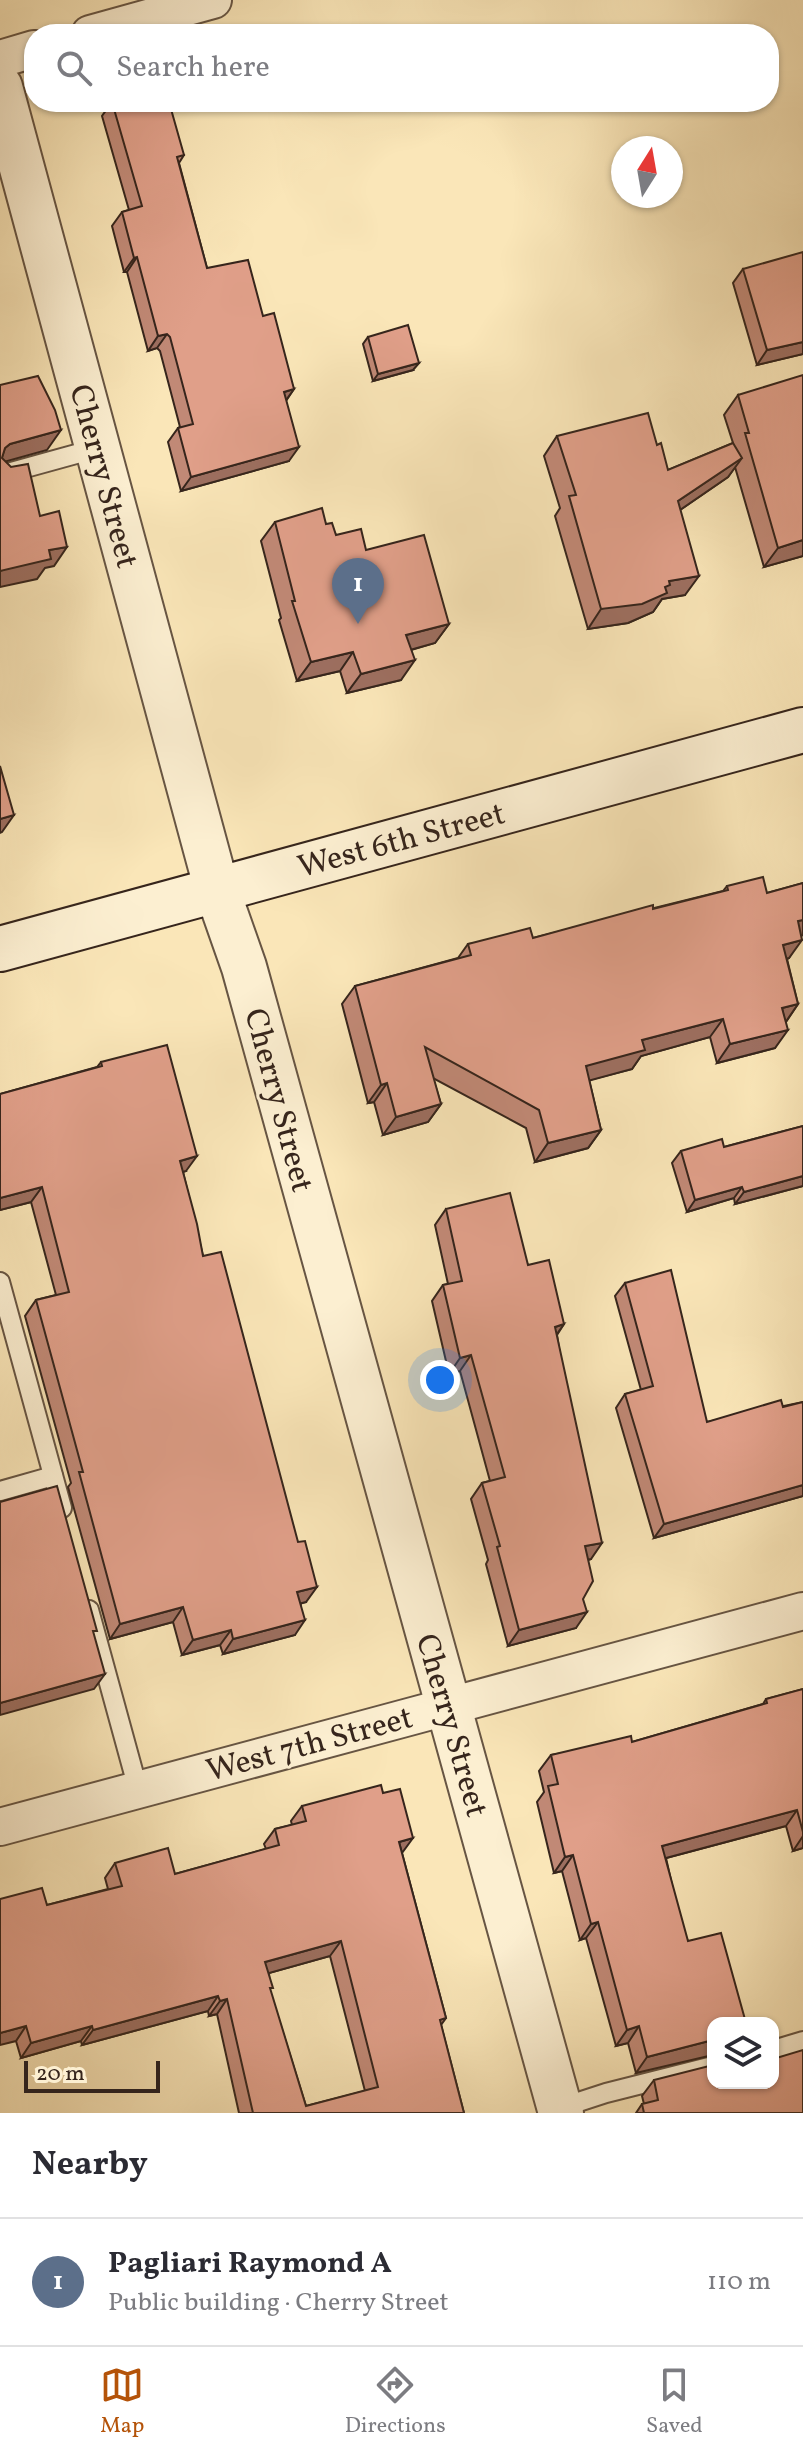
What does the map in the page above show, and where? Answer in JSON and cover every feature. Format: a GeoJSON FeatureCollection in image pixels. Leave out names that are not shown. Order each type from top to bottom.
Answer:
{"type":"FeatureCollection","features":[{"type":"Feature","properties":{"kind":"street"},"geometry":{"type":"LineString","coordinates":[[126,24],[213,0]]}},
{"type":"Feature","properties":{"kind":"street"},"geometry":{"type":"LineString","coordinates":[[0,59],[24,52]]}},
{"type":"Feature","properties":{"kind":"street","name":"Cherry Street"},"geometry":{"type":"LineString","coordinates":[[0,87],[217,890],[244,967],[560,2111]]}},
{"type":"Feature","properties":{"kind":"street","name":"West 6th Street"},"geometry":{"type":"LineString","coordinates":[[0,949],[803,730]]}},
{"type":"Feature","properties":{"kind":"street","name":"West 7th Street"},"geometry":{"type":"LineString","coordinates":[[0,1827],[803,1611]]}},
{"type":"Feature","properties":{"kind":"lane"},"geometry":{"type":"LineString","coordinates":[[0,475],[98,448]]}},
{"type":"Feature","properties":{"kind":"lane"},"geometry":{"type":"LineString","coordinates":[[0,1282],[6,1324],[65,1521]]}},
{"type":"Feature","properties":{"kind":"lane"},"geometry":{"type":"LineString","coordinates":[[0,1491],[53,1476]]}},
{"type":"Feature","properties":{"kind":"lane"},"geometry":{"type":"LineString","coordinates":[[85,1596],[138,1789]]}},
{"type":"Feature","properties":{"kind":"lane"},"geometry":{"type":"LineString","coordinates":[[779,2048],[803,2041]]}},
{"type":"Feature","properties":{"kind":"lane"},"geometry":{"type":"LineString","coordinates":[[560,2111],[606,2093],[707,2068]]}},
{"type":"Feature","properties":{"kind":"building"},"geometry":{"type":"Polygon","coordinates":[[[115,112],[172,112],[184,155],[177,157],[207,268],[248,260],[263,316],[274,313],[294,389],[284,392],[299,447],[191,477],[178,428],[193,424],[170,337],[167,334],[158,336],[122,212],[142,206],[115,112]]]}},
{"type":"Feature","properties":{"kind":"building"},"geometry":{"type":"Polygon","coordinates":[[[803,252],[803,342],[767,350],[743,269],[803,252]]]}},
{"type":"Feature","properties":{"kind":"building"},"geometry":{"type":"Polygon","coordinates":[[[408,325],[419,363],[378,374],[368,337],[408,325]]]}},
{"type":"Feature","properties":{"kind":"building"},"geometry":{"type":"Polygon","coordinates":[[[803,375],[803,540],[778,548],[745,433],[749,433],[738,395],[803,375]]]}},
{"type":"Feature","properties":{"kind":"building"},"geometry":{"type":"Polygon","coordinates":[[[38,376],[61,430],[10,444],[2,458],[11,467],[28,464],[40,516],[59,511],[67,547],[49,550],[51,559],[0,571],[0,385],[38,376]]]}},
{"type":"Feature","properties":{"kind":"building"},"geometry":{"type":"Polygon","coordinates":[[[648,413],[668,470],[733,443],[742,458],[678,501],[699,576],[669,581],[670,585],[665,587],[667,593],[642,604],[601,609],[569,496],[576,495],[557,436],[648,413]]]}},
{"type":"Feature","properties":{"kind":"building"},"geometry":{"type":"Polygon","coordinates":[[[322,508],[326,524],[332,523],[336,535],[361,529],[366,550],[424,535],[449,624],[406,635],[415,660],[361,674],[353,652],[311,662],[292,601],[295,601],[275,522],[322,508]]]}},
{"type":"Feature","properties":{"kind":"building"},"geometry":{"type":"Polygon","coordinates":[[[0,766],[14,815],[0,819],[0,766]]]}},
{"type":"Feature","properties":{"kind":"building"},"geometry":{"type":"Polygon","coordinates":[[[763,877],[767,893],[803,883],[803,920],[798,921],[802,940],[783,945],[798,1004],[782,1008],[788,1030],[730,1044],[723,1019],[642,1040],[645,1050],[586,1066],[601,1130],[548,1143],[539,1110],[425,1047],[441,1104],[396,1117],[387,1083],[381,1085],[355,986],[471,955],[468,944],[530,928],[533,938],[653,905],[653,909],[728,890],[727,886],[763,877]]]}},
{"type":"Feature","properties":{"kind":"building"},"geometry":{"type":"Polygon","coordinates":[[[167,1045],[197,1156],[180,1161],[203,1256],[221,1252],[298,1542],[305,1541],[317,1587],[297,1592],[305,1620],[233,1639],[231,1630],[193,1640],[183,1607],[120,1624],[36,1300],[69,1292],[42,1187],[0,1198],[0,1094],[167,1045]]]}},
{"type":"Feature","properties":{"kind":"building"},"geometry":{"type":"Polygon","coordinates":[[[803,1126],[803,1176],[744,1192],[742,1187],[695,1200],[681,1151],[722,1139],[724,1147],[803,1126]]]}},
{"type":"Feature","properties":{"kind":"building"},"geometry":{"type":"Polygon","coordinates":[[[510,1193],[528,1265],[549,1260],[564,1324],[555,1327],[602,1543],[585,1546],[593,1581],[583,1599],[587,1612],[519,1630],[482,1483],[505,1477],[471,1355],[460,1358],[443,1285],[462,1281],[446,1209],[510,1193]]]}},
{"type":"Feature","properties":{"kind":"building"},"geometry":{"type":"Polygon","coordinates":[[[671,1270],[707,1422],[781,1400],[783,1407],[803,1402],[803,1485],[664,1524],[625,1394],[653,1386],[625,1283],[671,1270]]]}},
{"type":"Feature","properties":{"kind":"building"},"geometry":{"type":"Polygon","coordinates":[[[57,1486],[97,1631],[93,1631],[105,1674],[0,1703],[0,1502],[57,1486]]]}},
{"type":"Feature","properties":{"kind":"building"},"geometry":{"type":"Polygon","coordinates":[[[803,1689],[803,1832],[797,1810],[662,1846],[688,1941],[721,1933],[744,2017],[707,2017],[707,2042],[647,2057],[639,2026],[627,2030],[598,1922],[591,1924],[573,1855],[565,1857],[548,1786],[558,1784],[551,1755],[631,1736],[632,1742],[767,1703],[766,1699],[803,1689]]]}},
{"type":"Feature","properties":{"kind":"building"},"geometry":{"type":"Polygon","coordinates":[[[381,1785],[383,1793],[400,1789],[413,1838],[399,1842],[446,2018],[440,2020],[464,2113],[253,2113],[227,1999],[220,2001],[218,1996],[93,2030],[92,2026],[31,2043],[26,2026],[0,2033],[0,1899],[42,1888],[47,1905],[122,1886],[115,1863],[168,1848],[175,1874],[279,1845],[275,1829],[306,1821],[302,1806],[381,1785]],[[341,1941],[265,1962],[306,2106],[378,2087],[341,1941]]]}},
{"type":"Feature","properties":{"kind":"building"},"geometry":{"type":"Polygon","coordinates":[[[803,2050],[803,2113],[644,2113],[642,2104],[658,2100],[654,2080],[707,2067],[707,2089],[779,2089],[779,2057],[803,2050]]]}},
{"type":"Feature","properties":{"kind":"place","name":"Pagliari Raymond A"},"geometry":{"type":"Point","coordinates":[358,624]}}]}
